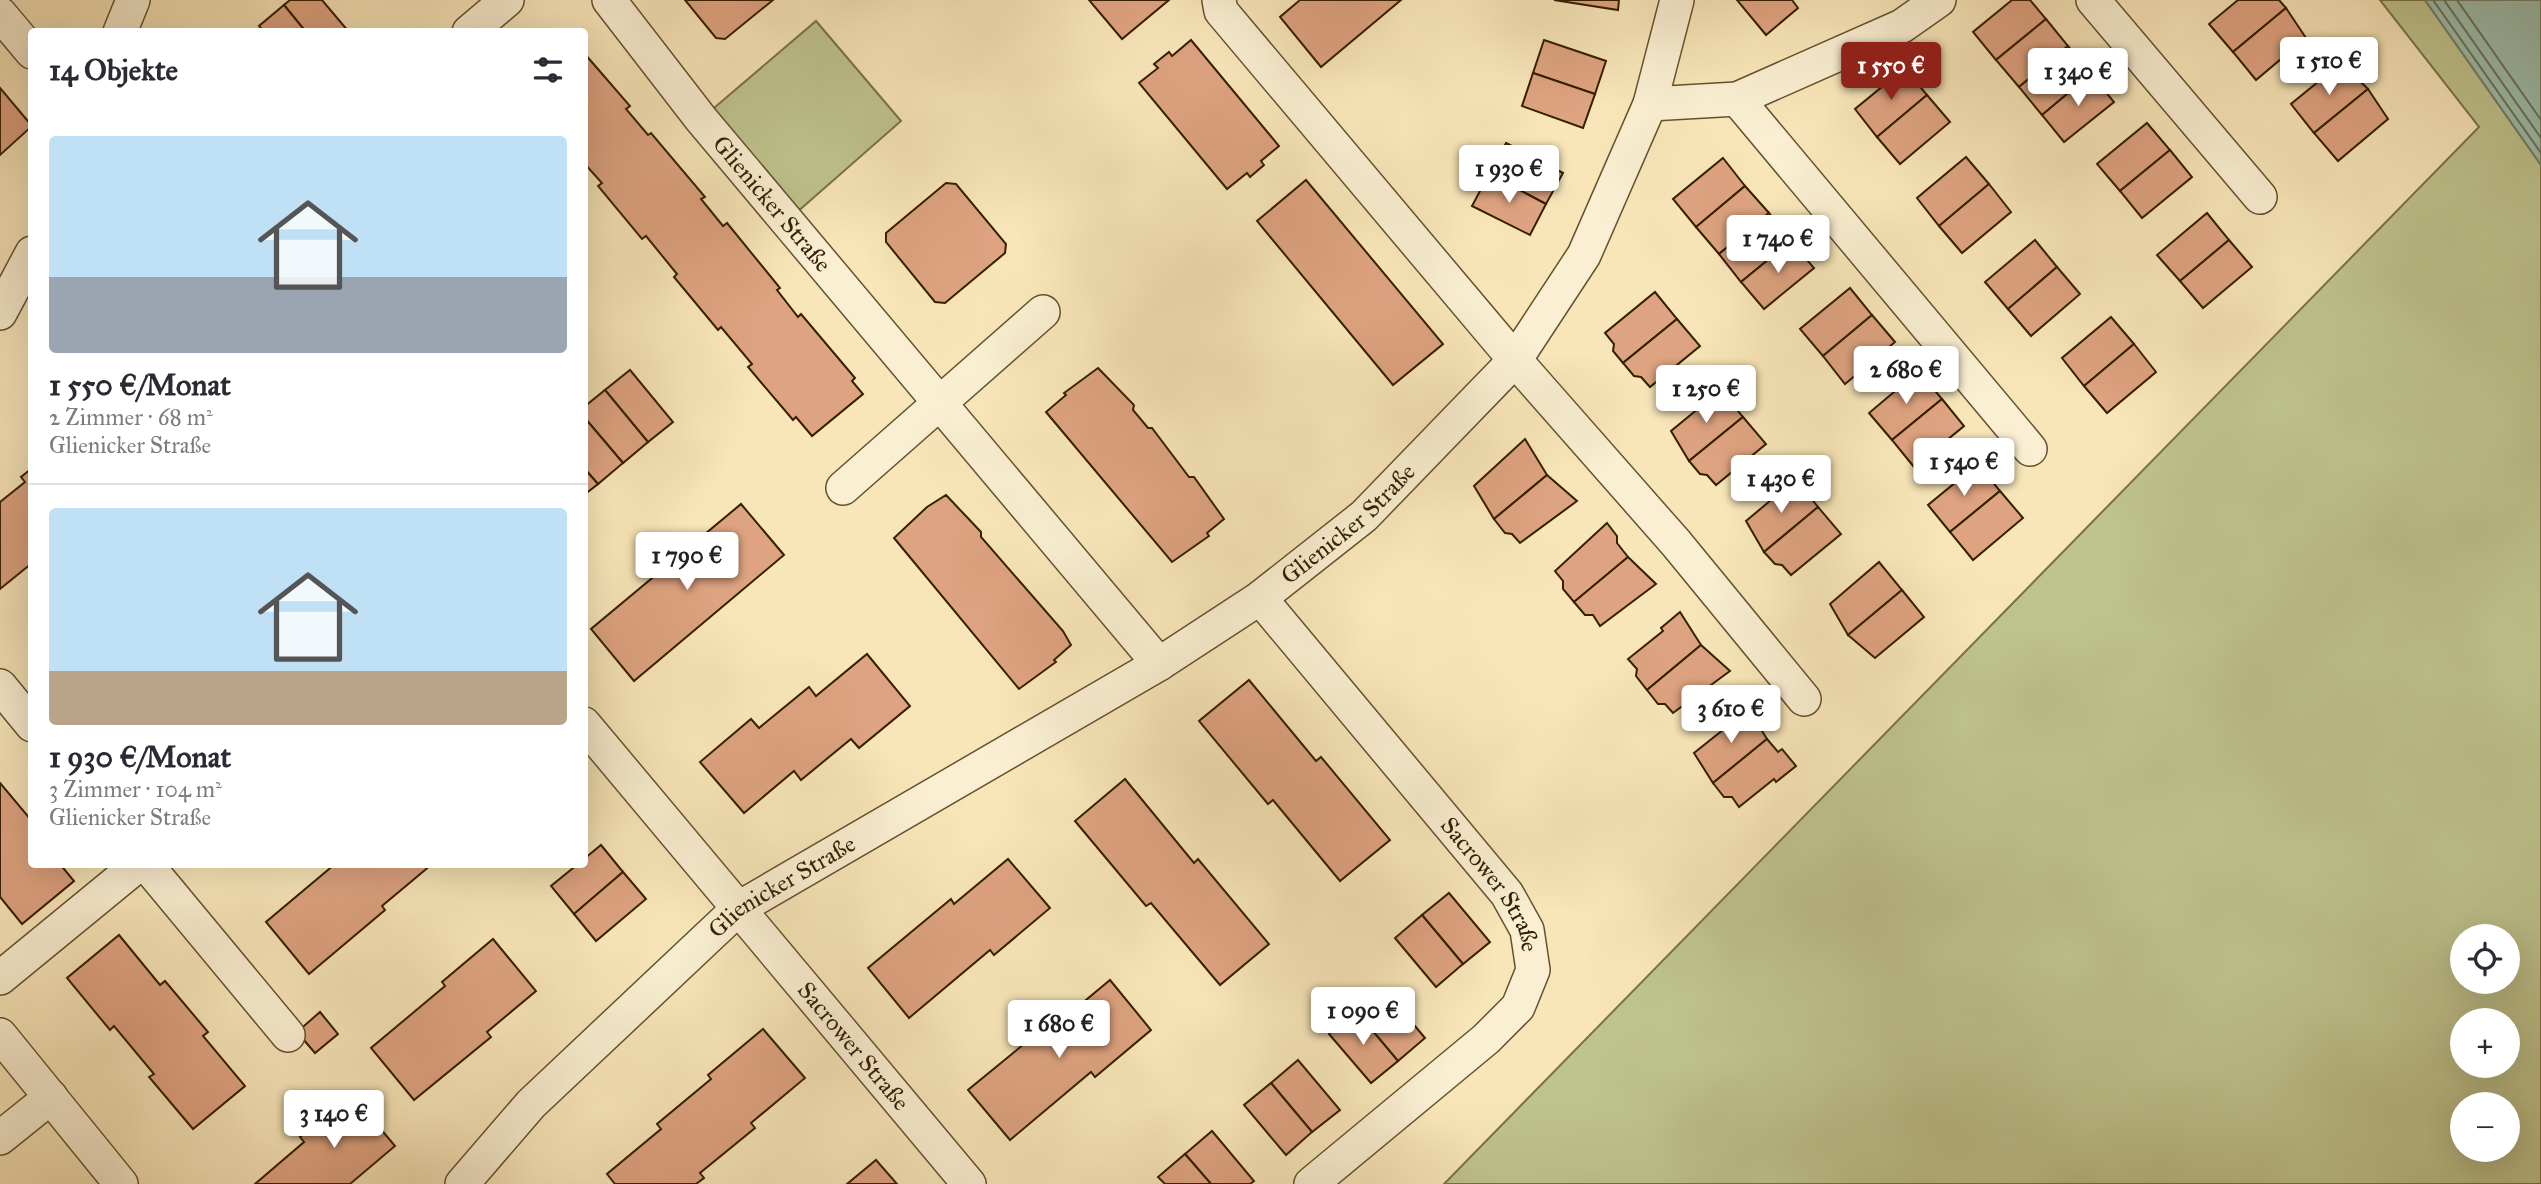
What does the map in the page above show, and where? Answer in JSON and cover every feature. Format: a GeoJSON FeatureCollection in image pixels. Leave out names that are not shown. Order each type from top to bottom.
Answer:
{"type":"FeatureCollection","features":[{"type":"Feature","properties":{"kind":"street"},"geometry":{"type":"LineString","coordinates":[[122,28],[133,0]]}},
{"type":"Feature","properties":{"kind":"street"},"geometry":{"type":"LineString","coordinates":[[474,28],[507,0]]}},
{"type":"Feature","properties":{"kind":"street","name":"Glienicker Straße"},"geometry":{"type":"LineString","coordinates":[[609,0],[701,119],[1159,664]]}},
{"type":"Feature","properties":{"kind":"street"},"geometry":{"type":"LineString","coordinates":[[1219,0],[1221,11],[1515,360],[1676,543],[1804,699]]}},
{"type":"Feature","properties":{"kind":"street","name":"Glienicker Straße"},"geometry":{"type":"LineString","coordinates":[[462,1184],[531,1104],[739,908],[1159,664],[1260,598],[1364,516],[1515,360],[1584,255],[1650,104],[1677,0]]}},
{"type":"Feature","properties":{"kind":"street"},"geometry":{"type":"LineString","coordinates":[[1650,104],[1737,99],[1902,26],[1939,0]]}},
{"type":"Feature","properties":{"kind":"street"},"geometry":{"type":"LineString","coordinates":[[2093,0],[2260,197]]}},
{"type":"Feature","properties":{"kind":"street"},"geometry":{"type":"LineString","coordinates":[[0,14],[28,47]]}},
{"type":"Feature","properties":{"kind":"street"},"geometry":{"type":"LineString","coordinates":[[1737,99],[2030,449]]}},
{"type":"Feature","properties":{"kind":"street"},"geometry":{"type":"LineString","coordinates":[[0,313],[28,260]]}},
{"type":"Feature","properties":{"kind":"street"},"geometry":{"type":"LineString","coordinates":[[843,488],[1043,312]]}},
{"type":"Feature","properties":{"kind":"street","name":"Sacrower Straße"},"geometry":{"type":"LineString","coordinates":[[1260,598],[1507,894],[1527,930],[1533,970],[1518,1007],[1486,1039],[1311,1184]]}},
{"type":"Feature","properties":{"kind":"street"},"geometry":{"type":"LineString","coordinates":[[0,686],[28,719]]}},
{"type":"Feature","properties":{"kind":"street","name":"Sacrower Straße"},"geometry":{"type":"LineString","coordinates":[[588,729],[969,1184]]}},
{"type":"Feature","properties":{"kind":"street"},"geometry":{"type":"LineString","coordinates":[[0,978],[134,868]]}},
{"type":"Feature","properties":{"kind":"street"},"geometry":{"type":"LineString","coordinates":[[149,868],[288,1035]]}},
{"type":"Feature","properties":{"kind":"street"},"geometry":{"type":"LineString","coordinates":[[0,1035],[121,1184]]}},
{"type":"Feature","properties":{"kind":"street"},"geometry":{"type":"LineString","coordinates":[[0,1138],[51,1097]]}},
{"type":"Feature","properties":{"kind":"green space"},"geometry":{"type":"Polygon","coordinates":[[[2380,0],[2425,0],[2541,165],[2541,1184],[1444,1184],[2479,127],[2380,0]]]}},
{"type":"Feature","properties":{"kind":"green space"},"geometry":{"type":"Polygon","coordinates":[[[816,21],[901,121],[788,220],[701,119],[816,21]]]}},
{"type":"Feature","properties":{"kind":"water"},"geometry":{"type":"Polygon","coordinates":[[[2425,0],[2541,0],[2541,165],[2425,0]]]}},
{"type":"Feature","properties":{"kind":"building"},"geometry":{"type":"Polygon","coordinates":[[[290,0],[322,0],[346,28],[303,28],[284,5],[290,0]]]}},
{"type":"Feature","properties":{"kind":"building"},"geometry":{"type":"Polygon","coordinates":[[[685,0],[773,0],[725,39],[716,38],[685,0]]]}},
{"type":"Feature","properties":{"kind":"building"},"geometry":{"type":"Polygon","coordinates":[[[1089,0],[1169,0],[1122,39],[1089,0]]]}},
{"type":"Feature","properties":{"kind":"building"},"geometry":{"type":"Polygon","coordinates":[[[1300,0],[1401,0],[1321,67],[1280,17],[1300,0]]]}},
{"type":"Feature","properties":{"kind":"building"},"geometry":{"type":"Polygon","coordinates":[[[1554,0],[1619,0],[1618,10],[1554,0]]]}},
{"type":"Feature","properties":{"kind":"building"},"geometry":{"type":"Polygon","coordinates":[[[1737,0],[1792,0],[1798,8],[1766,35],[1737,0]]]}},
{"type":"Feature","properties":{"kind":"building"},"geometry":{"type":"Polygon","coordinates":[[[2012,0],[2030,0],[2046,19],[1996,60],[1973,32],[2012,0]]]}},
{"type":"Feature","properties":{"kind":"building"},"geometry":{"type":"Polygon","coordinates":[[[2238,0],[2279,0],[2286,8],[2233,52],[2209,24],[2238,0]]]}},
{"type":"Feature","properties":{"kind":"building"},"geometry":{"type":"Polygon","coordinates":[[[284,5],[303,28],[261,28],[259,26],[284,5]]]}},
{"type":"Feature","properties":{"kind":"building"},"geometry":{"type":"Polygon","coordinates":[[[2286,8],[2306,38],[2256,80],[2233,52],[2286,8]]]}},
{"type":"Feature","properties":{"kind":"building"},"geometry":{"type":"Polygon","coordinates":[[[2046,19],[2068,46],[2019,87],[1996,60],[2046,19]]]}},
{"type":"Feature","properties":{"kind":"building"},"geometry":{"type":"Polygon","coordinates":[[[1191,40],[1279,146],[1261,161],[1264,165],[1250,177],[1247,173],[1227,189],[1139,83],[1158,68],[1154,64],[1169,52],[1172,56],[1191,40]]]}},
{"type":"Feature","properties":{"kind":"building"},"geometry":{"type":"Polygon","coordinates":[[[1544,40],[1606,61],[1595,94],[1533,73],[1544,40]]]}},
{"type":"Feature","properties":{"kind":"building"},"geometry":{"type":"Polygon","coordinates":[[[2068,46],[2091,74],[2042,115],[2019,87],[2068,46]]]}},
{"type":"Feature","properties":{"kind":"building"},"geometry":{"type":"Polygon","coordinates":[[[588,58],[630,106],[626,109],[648,135],[651,133],[705,197],[701,199],[723,226],[727,223],[780,288],[777,290],[798,317],[801,314],[855,378],[852,381],[863,394],[812,436],[796,417],[793,420],[748,367],[752,364],[721,327],[718,330],[674,277],[677,274],[646,236],[642,239],[598,186],[602,183],[588,167],[588,58]]]}},
{"type":"Feature","properties":{"kind":"building"},"geometry":{"type":"Polygon","coordinates":[[[2341,63],[2368,89],[2314,133],[2291,104],[2341,63]]]}},
{"type":"Feature","properties":{"kind":"building"},"geometry":{"type":"Polygon","coordinates":[[[1905,68],[1927,95],[1877,137],[1855,109],[1905,68]]]}},
{"type":"Feature","properties":{"kind":"building"},"geometry":{"type":"Polygon","coordinates":[[[1533,73],[1595,94],[1583,128],[1522,106],[1533,73]]]}},
{"type":"Feature","properties":{"kind":"building"},"geometry":{"type":"Polygon","coordinates":[[[2091,74],[2114,102],[2064,142],[2042,115],[2091,74]]]}},
{"type":"Feature","properties":{"kind":"building"},"geometry":{"type":"Polygon","coordinates":[[[0,88],[28,121],[28,130],[0,155],[0,88]]]}},
{"type":"Feature","properties":{"kind":"building"},"geometry":{"type":"Polygon","coordinates":[[[2368,89],[2388,119],[2338,161],[2314,133],[2368,89]]]}},
{"type":"Feature","properties":{"kind":"building"},"geometry":{"type":"Polygon","coordinates":[[[1927,95],[1950,122],[1900,164],[1877,137],[1927,95]]]}},
{"type":"Feature","properties":{"kind":"building"},"geometry":{"type":"Polygon","coordinates":[[[2147,123],[2170,150],[2120,191],[2097,164],[2147,123]]]}},
{"type":"Feature","properties":{"kind":"building"},"geometry":{"type":"Polygon","coordinates":[[[1506,143],[1563,173],[1546,204],[1489,174],[1506,143]]]}},
{"type":"Feature","properties":{"kind":"building"},"geometry":{"type":"Polygon","coordinates":[[[2170,150],[2192,177],[2142,218],[2120,191],[2170,150]]]}},
{"type":"Feature","properties":{"kind":"building"},"geometry":{"type":"Polygon","coordinates":[[[1966,157],[1989,184],[1939,226],[1917,198],[1966,157]]]}},
{"type":"Feature","properties":{"kind":"building"},"geometry":{"type":"Polygon","coordinates":[[[1723,158],[1745,186],[1696,227],[1673,199],[1723,158]]]}},
{"type":"Feature","properties":{"kind":"building"},"geometry":{"type":"Polygon","coordinates":[[[1489,174],[1546,204],[1530,235],[1472,206],[1489,174]]]}},
{"type":"Feature","properties":{"kind":"building"},"geometry":{"type":"Polygon","coordinates":[[[1306,180],[1443,344],[1393,385],[1257,221],[1306,180]]]}},
{"type":"Feature","properties":{"kind":"building"},"geometry":{"type":"Polygon","coordinates":[[[946,183],[956,184],[1006,244],[1005,253],[945,303],[935,302],[886,242],[886,233],[946,183]]]}},
{"type":"Feature","properties":{"kind":"building"},"geometry":{"type":"Polygon","coordinates":[[[1989,184],[2011,212],[1962,253],[1939,226],[1989,184]]]}},
{"type":"Feature","properties":{"kind":"building"},"geometry":{"type":"Polygon","coordinates":[[[1745,186],[1769,213],[1719,254],[1696,227],[1745,186]]]}},
{"type":"Feature","properties":{"kind":"building"},"geometry":{"type":"Polygon","coordinates":[[[1769,213],[1791,241],[1741,282],[1719,254],[1769,213]]]}},
{"type":"Feature","properties":{"kind":"building"},"geometry":{"type":"Polygon","coordinates":[[[2207,213],[2229,240],[2180,281],[2157,255],[2207,213]]]}},
{"type":"Feature","properties":{"kind":"building"},"geometry":{"type":"Polygon","coordinates":[[[2035,240],[2057,267],[2008,309],[1985,282],[2035,240]]]}},
{"type":"Feature","properties":{"kind":"building"},"geometry":{"type":"Polygon","coordinates":[[[2229,240],[2252,267],[2203,308],[2180,281],[2229,240]]]}},
{"type":"Feature","properties":{"kind":"building"},"geometry":{"type":"Polygon","coordinates":[[[1791,241],[1814,268],[1764,309],[1741,282],[1791,241]]]}},
{"type":"Feature","properties":{"kind":"building"},"geometry":{"type":"Polygon","coordinates":[[[2057,267],[2080,294],[2031,336],[2008,309],[2057,267]]]}},
{"type":"Feature","properties":{"kind":"building"},"geometry":{"type":"Polygon","coordinates":[[[1850,288],[1872,315],[1823,356],[1800,329],[1850,288]]]}},
{"type":"Feature","properties":{"kind":"building"},"geometry":{"type":"Polygon","coordinates":[[[1655,292],[1677,319],[1623,363],[1613,351],[1614,344],[1605,333],[1655,292]]]}},
{"type":"Feature","properties":{"kind":"building"},"geometry":{"type":"Polygon","coordinates":[[[1872,315],[1895,342],[1845,384],[1823,356],[1872,315]]]}},
{"type":"Feature","properties":{"kind":"building"},"geometry":{"type":"Polygon","coordinates":[[[2111,317],[2134,344],[2084,386],[2062,358],[2111,317]]]}},
{"type":"Feature","properties":{"kind":"building"},"geometry":{"type":"Polygon","coordinates":[[[1677,319],[1700,346],[1650,387],[1641,377],[1634,376],[1623,363],[1677,319]]]}},
{"type":"Feature","properties":{"kind":"building"},"geometry":{"type":"Polygon","coordinates":[[[2134,344],[2156,372],[2107,413],[2084,386],[2134,344]]]}},
{"type":"Feature","properties":{"kind":"building"},"geometry":{"type":"Polygon","coordinates":[[[1098,368],[1134,405],[1133,410],[1148,428],[1152,428],[1189,477],[1194,477],[1224,519],[1207,533],[1209,536],[1172,562],[1046,412],[1066,395],[1064,393],[1098,368]]]}},
{"type":"Feature","properties":{"kind":"building"},"geometry":{"type":"Polygon","coordinates":[[[630,370],[673,422],[648,442],[605,390],[630,370]]]}},
{"type":"Feature","properties":{"kind":"building"},"geometry":{"type":"Polygon","coordinates":[[[1919,371],[1942,399],[1892,440],[1869,413],[1919,371]]]}},
{"type":"Feature","properties":{"kind":"building"},"geometry":{"type":"Polygon","coordinates":[[[605,390],[648,442],[623,463],[588,422],[588,404],[605,390]]]}},
{"type":"Feature","properties":{"kind":"building"},"geometry":{"type":"Polygon","coordinates":[[[1721,390],[1743,417],[1689,461],[1671,431],[1721,390]]]}},
{"type":"Feature","properties":{"kind":"building"},"geometry":{"type":"Polygon","coordinates":[[[1942,399],[1964,426],[1914,467],[1892,440],[1942,399]]]}},
{"type":"Feature","properties":{"kind":"building"},"geometry":{"type":"Polygon","coordinates":[[[1743,417],[1766,444],[1716,485],[1707,475],[1700,474],[1689,461],[1743,417]]]}},
{"type":"Feature","properties":{"kind":"building"},"geometry":{"type":"Polygon","coordinates":[[[588,422],[623,463],[598,484],[588,473],[588,422]]]}},
{"type":"Feature","properties":{"kind":"building"},"geometry":{"type":"Polygon","coordinates":[[[1525,439],[1547,475],[1494,519],[1474,486],[1525,439]]]}},
{"type":"Feature","properties":{"kind":"building"},"geometry":{"type":"Polygon","coordinates":[[[1978,464],[2000,491],[1950,532],[1928,505],[1978,464]]]}},
{"type":"Feature","properties":{"kind":"building"},"geometry":{"type":"Polygon","coordinates":[[[28,471],[28,566],[0,589],[0,502],[25,482],[21,477],[28,471]]]}},
{"type":"Feature","properties":{"kind":"building"},"geometry":{"type":"Polygon","coordinates":[[[588,473],[598,484],[588,492],[588,473]]]}},
{"type":"Feature","properties":{"kind":"building"},"geometry":{"type":"Polygon","coordinates":[[[1547,475],[1577,501],[1520,543],[1512,534],[1505,533],[1494,519],[1547,475]]]}},
{"type":"Feature","properties":{"kind":"building"},"geometry":{"type":"Polygon","coordinates":[[[1796,479],[1818,507],[1764,552],[1746,521],[1796,479]]]}},
{"type":"Feature","properties":{"kind":"building"},"geometry":{"type":"Polygon","coordinates":[[[2000,491],[2023,518],[1973,560],[1950,532],[2000,491]]]}},
{"type":"Feature","properties":{"kind":"building"},"geometry":{"type":"Polygon","coordinates":[[[946,495],[981,532],[981,537],[1063,631],[1071,645],[1054,660],[1056,662],[1019,689],[894,538],[927,507],[946,495]]]}},
{"type":"Feature","properties":{"kind":"building"},"geometry":{"type":"Polygon","coordinates":[[[741,504],[784,555],[634,681],[591,629],[741,504]]]}},
{"type":"Feature","properties":{"kind":"building"},"geometry":{"type":"Polygon","coordinates":[[[1818,507],[1841,534],[1791,575],[1764,552],[1818,507]]]}},
{"type":"Feature","properties":{"kind":"building"},"geometry":{"type":"Polygon","coordinates":[[[1607,523],[1628,557],[1574,602],[1563,589],[1563,581],[1555,571],[1607,523]]]}},
{"type":"Feature","properties":{"kind":"building"},"geometry":{"type":"Polygon","coordinates":[[[1628,557],[1656,584],[1600,626],[1593,615],[1585,615],[1574,602],[1628,557]]]}},
{"type":"Feature","properties":{"kind":"building"},"geometry":{"type":"Polygon","coordinates":[[[1879,562],[1902,590],[1848,635],[1830,604],[1879,562]]]}},
{"type":"Feature","properties":{"kind":"building"},"geometry":{"type":"Polygon","coordinates":[[[1902,590],[1924,617],[1875,658],[1848,635],[1902,590]]]}},
{"type":"Feature","properties":{"kind":"building"},"geometry":{"type":"Polygon","coordinates":[[[1680,612],[1701,645],[1647,690],[1636,676],[1637,669],[1628,659],[1663,631],[1661,628],[1680,612]]]}},
{"type":"Feature","properties":{"kind":"building"},"geometry":{"type":"Polygon","coordinates":[[[1701,645],[1730,671],[1673,713],[1665,704],[1658,704],[1647,690],[1701,645]]]}},
{"type":"Feature","properties":{"kind":"building"},"geometry":{"type":"Polygon","coordinates":[[[867,654],[910,706],[859,748],[851,739],[801,780],[794,771],[744,813],[700,762],[751,719],[759,728],[809,687],[816,696],[867,654]]]}},
{"type":"Feature","properties":{"kind":"building"},"geometry":{"type":"Polygon","coordinates":[[[1249,680],[1316,761],[1321,757],[1390,840],[1340,881],[1273,800],[1268,804],[1199,721],[1249,680]]]}},
{"type":"Feature","properties":{"kind":"building"},"geometry":{"type":"Polygon","coordinates":[[[1746,705],[1767,739],[1713,783],[1694,753],[1729,725],[1726,721],[1746,705]]]}},
{"type":"Feature","properties":{"kind":"building"},"geometry":{"type":"Polygon","coordinates":[[[1767,739],[1778,752],[1782,749],[1796,766],[1776,782],[1774,779],[1739,807],[1732,797],[1724,797],[1713,783],[1767,739]]]}},
{"type":"Feature","properties":{"kind":"building"},"geometry":{"type":"Polygon","coordinates":[[[1125,779],[1194,863],[1198,859],[1269,944],[1220,985],[1151,903],[1146,906],[1075,821],[1125,779]]]}},
{"type":"Feature","properties":{"kind":"building"},"geometry":{"type":"Polygon","coordinates":[[[0,783],[28,816],[28,868],[63,868],[74,881],[22,924],[0,897],[0,783]]]}},
{"type":"Feature","properties":{"kind":"building"},"geometry":{"type":"Polygon","coordinates":[[[601,845],[623,872],[574,914],[551,886],[573,868],[588,868],[588,856],[601,845]]]}},
{"type":"Feature","properties":{"kind":"building"},"geometry":{"type":"Polygon","coordinates":[[[1008,859],[1050,908],[994,955],[990,950],[909,1018],[868,968],[951,899],[954,904],[1008,859]]]}},
{"type":"Feature","properties":{"kind":"building"},"geometry":{"type":"Polygon","coordinates":[[[330,868],[427,868],[382,906],[385,910],[309,974],[266,922],[330,868]]]}},
{"type":"Feature","properties":{"kind":"building"},"geometry":{"type":"Polygon","coordinates":[[[623,872],[646,899],[596,941],[574,914],[623,872]]]}},
{"type":"Feature","properties":{"kind":"building"},"geometry":{"type":"Polygon","coordinates":[[[1449,893],[1490,942],[1463,964],[1422,915],[1449,893]]]}},
{"type":"Feature","properties":{"kind":"building"},"geometry":{"type":"Polygon","coordinates":[[[1422,915],[1463,964],[1436,987],[1395,938],[1422,915]]]}},
{"type":"Feature","properties":{"kind":"building"},"geometry":{"type":"Polygon","coordinates":[[[119,935],[160,985],[165,981],[208,1032],[203,1036],[245,1086],[193,1129],[149,1077],[154,1074],[114,1026],[110,1030],[67,978],[119,935]]]}},
{"type":"Feature","properties":{"kind":"building"},"geometry":{"type":"Polygon","coordinates":[[[493,939],[536,991],[487,1032],[491,1037],[414,1100],[371,1048],[445,986],[442,982],[493,939]]]}},
{"type":"Feature","properties":{"kind":"building"},"geometry":{"type":"Polygon","coordinates":[[[1110,980],[1151,1030],[1095,1077],[1091,1072],[1010,1140],[968,1090],[1052,1021],[1056,1025],[1110,980]]]}},
{"type":"Feature","properties":{"kind":"building"},"geometry":{"type":"Polygon","coordinates":[[[1384,989],[1425,1038],[1398,1061],[1356,1011],[1384,989]]]}},
{"type":"Feature","properties":{"kind":"building"},"geometry":{"type":"Polygon","coordinates":[[[1356,1011],[1398,1061],[1371,1083],[1329,1034],[1356,1011]]]}},
{"type":"Feature","properties":{"kind":"building"},"geometry":{"type":"Polygon","coordinates":[[[320,1012],[338,1034],[315,1053],[297,1032],[320,1012]]]}},
{"type":"Feature","properties":{"kind":"building"},"geometry":{"type":"Polygon","coordinates":[[[763,1029],[805,1078],[751,1123],[755,1128],[700,1173],[704,1178],[696,1184],[615,1184],[607,1174],[661,1129],[657,1124],[711,1079],[708,1075],[763,1029]]]}},
{"type":"Feature","properties":{"kind":"building"},"geometry":{"type":"Polygon","coordinates":[[[1298,1060],[1340,1110],[1312,1132],[1271,1083],[1298,1060]]]}},
{"type":"Feature","properties":{"kind":"building"},"geometry":{"type":"Polygon","coordinates":[[[1271,1083],[1312,1132],[1286,1155],[1244,1105],[1271,1083]]]}},
{"type":"Feature","properties":{"kind":"building"},"geometry":{"type":"Polygon","coordinates":[[[352,1095],[395,1146],[350,1184],[255,1184],[304,1142],[300,1137],[352,1095]]]}},
{"type":"Feature","properties":{"kind":"building"},"geometry":{"type":"Polygon","coordinates":[[[1212,1131],[1254,1181],[1250,1184],[1211,1184],[1185,1154],[1212,1131]]]}},
{"type":"Feature","properties":{"kind":"building"},"geometry":{"type":"Polygon","coordinates":[[[1185,1154],[1211,1184],[1165,1184],[1158,1177],[1185,1154]]]}},
{"type":"Feature","properties":{"kind":"building"},"geometry":{"type":"Polygon","coordinates":[[[876,1160],[897,1184],[847,1184],[876,1160]]]}}]}
